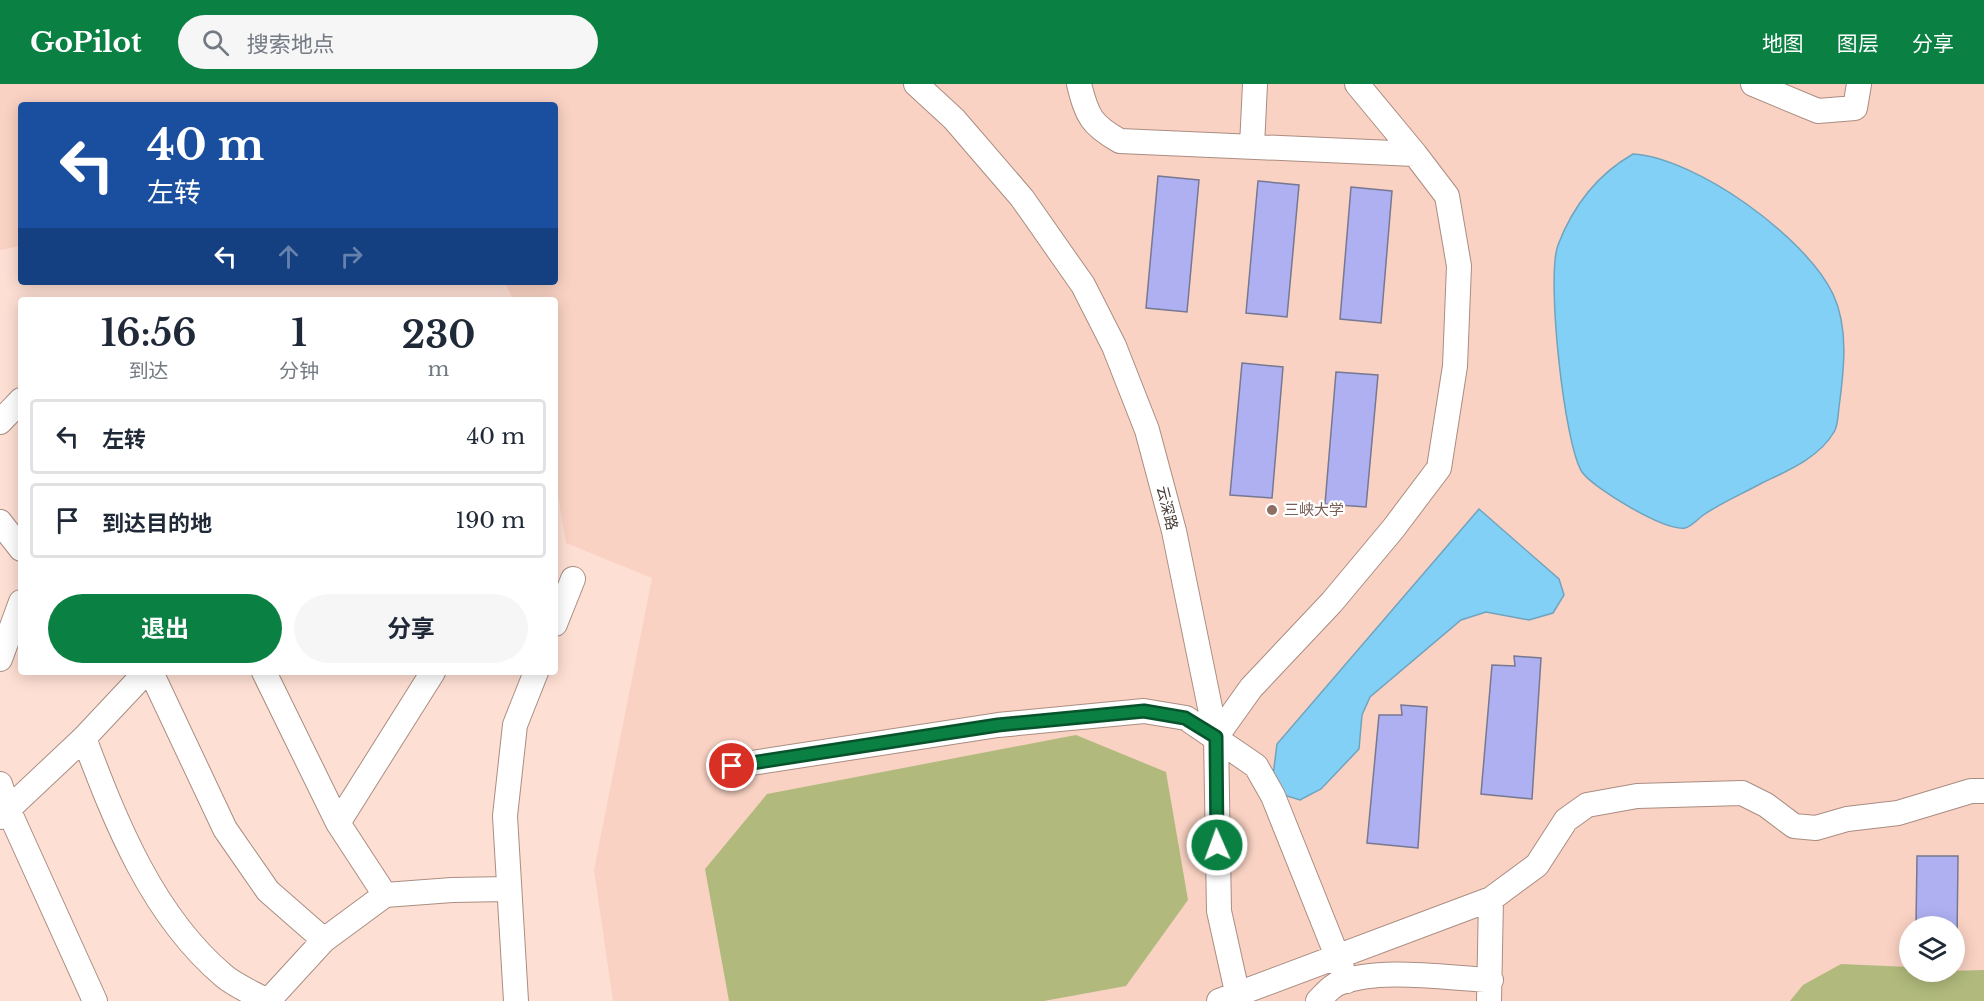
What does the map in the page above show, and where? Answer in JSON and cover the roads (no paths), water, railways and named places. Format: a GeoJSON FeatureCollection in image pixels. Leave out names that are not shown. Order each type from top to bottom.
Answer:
{"type":"FeatureCollection","features":[{"type":"Feature","properties":{"kind":"street","name":"云深路"},"geometry":{"type":"LineString","coordinates":[[916,84],[954,120],[1022,198],[1083,285],[1114,346],[1147,430],[1199,645],[1216,737],[1219,911],[1232,999]]}},
{"type":"Feature","properties":{"kind":"street"},"geometry":{"type":"LineString","coordinates":[[1079,84],[1085,106],[1098,128],[1120,141],[1415,154]]}},
{"type":"Feature","properties":{"kind":"street"},"geometry":{"type":"LineString","coordinates":[[1252,146],[1255,84]]}},
{"type":"Feature","properties":{"kind":"street"},"geometry":{"type":"LineString","coordinates":[[1216,737],[1251,688],[1332,602],[1393,529],[1439,468],[1455,366],[1459,267],[1447,196],[1357,84]]}},
{"type":"Feature","properties":{"kind":"street"},"geometry":{"type":"LineString","coordinates":[[1753,84],[1818,111],[1855,108],[1859,84]]}},
{"type":"Feature","properties":{"kind":"street"},"geometry":{"type":"LineString","coordinates":[[0,422],[18,403]]}},
{"type":"Feature","properties":{"kind":"street"},"geometry":{"type":"LineString","coordinates":[[0,522],[18,545]]}},
{"type":"Feature","properties":{"kind":"street"},"geometry":{"type":"LineString","coordinates":[[558,616],[573,579]]}},
{"type":"Feature","properties":{"kind":"street"},"geometry":{"type":"LineString","coordinates":[[0,660],[18,610]]}},
{"type":"Feature","properties":{"kind":"street"},"geometry":{"type":"LineString","coordinates":[[4,813],[84,738],[143,675]]}},
{"type":"Feature","properties":{"kind":"street"},"geometry":{"type":"LineString","coordinates":[[152,675],[225,829],[268,891],[324,940]]}},
{"type":"Feature","properties":{"kind":"street"},"geometry":{"type":"LineString","coordinates":[[265,675],[338,823],[385,895]]}},
{"type":"Feature","properties":{"kind":"street"},"geometry":{"type":"LineString","coordinates":[[338,823],[430,675]]}},
{"type":"Feature","properties":{"kind":"street"},"geometry":{"type":"LineString","coordinates":[[516,1001],[505,816],[515,725],[535,675]]}},
{"type":"Feature","properties":{"kind":"street"},"geometry":{"type":"LineString","coordinates":[[732,766],[998,725],[1144,711],[1185,718],[1256,766],[1271,791],[1347,981]]}},
{"type":"Feature","properties":{"kind":"street"},"geometry":{"type":"LineString","coordinates":[[84,738],[115,820],[169,918],[224,977],[268,1001],[324,940],[385,895],[508,889]]}},
{"type":"Feature","properties":{"kind":"street"},"geometry":{"type":"LineString","coordinates":[[0,784],[4,813],[95,1001]]}},
{"type":"Feature","properties":{"kind":"street"},"geometry":{"type":"LineString","coordinates":[[1232,999],[1491,900],[1537,865],[1566,820],[1587,805],[1637,796],[1742,793],[1766,805],[1794,826],[1816,828],[1847,819],[1898,813],[1971,791],[1984,791]]}},
{"type":"Feature","properties":{"kind":"street"},"geometry":{"type":"LineString","coordinates":[[1317,1001],[1336,984],[1388,975],[1490,991],[1491,900]]}},
{"type":"Feature","properties":{"kind":"water"},"geometry":{"type":"Polygon","coordinates":[[[1633,154],[1659,159],[1687,169],[1717,185],[1774,225],[1819,271],[1838,307],[1843,335],[1844,364],[1841,393],[1836,427],[1828,441],[1802,463],[1716,507],[1685,528],[1662,523],[1646,516],[1614,498],[1582,472],[1575,455],[1563,396],[1554,290],[1558,245],[1571,217],[1588,192],[1609,171],[1633,154]]]}},
{"type":"Feature","properties":{"kind":"water"},"geometry":{"type":"Polygon","coordinates":[[[1479,509],[1559,579],[1564,595],[1553,613],[1529,620],[1486,612],[1461,620],[1370,697],[1362,715],[1359,749],[1321,789],[1300,800],[1271,791],[1277,744],[1479,509]]]}},
{"type":"Feature","properties":{"kind":"place","name":"三峡大学"},"geometry":{"type":"Point","coordinates":[1272,510]}}]}
